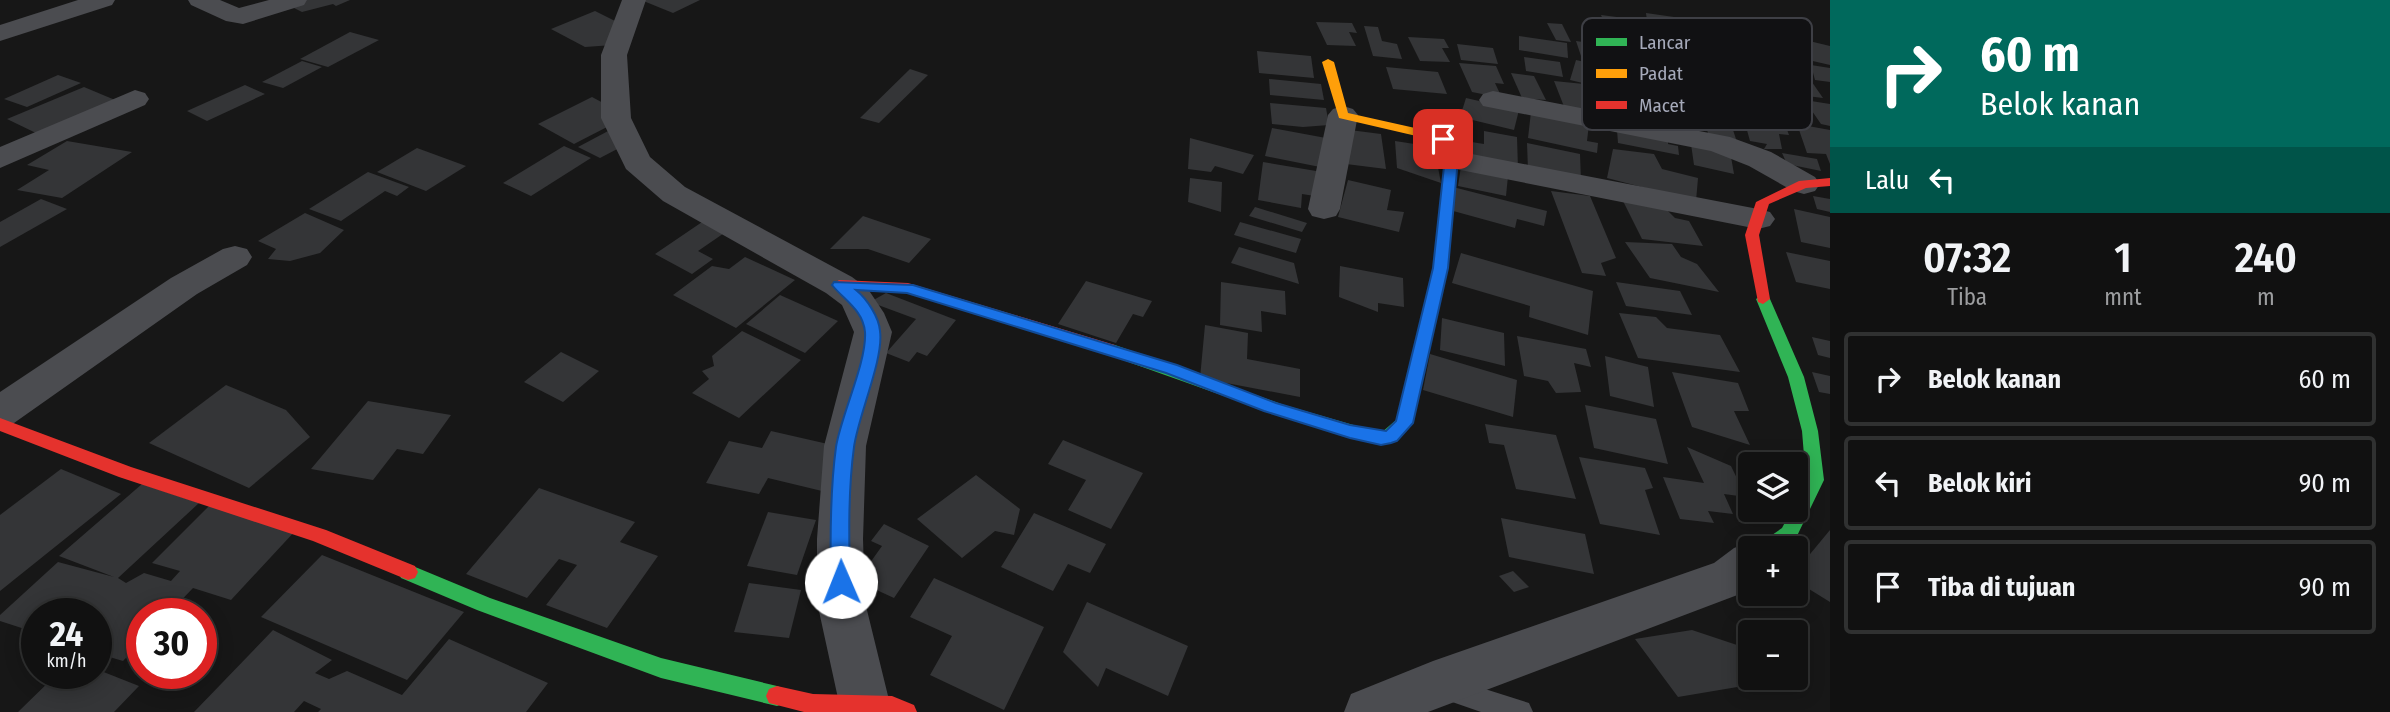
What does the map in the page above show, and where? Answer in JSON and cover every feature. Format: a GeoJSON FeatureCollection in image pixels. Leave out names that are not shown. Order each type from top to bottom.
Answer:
{"type":"FeatureCollection","features":[{"type":"Feature","properties":{"kind":"street"},"geometry":{"type":"LineString","coordinates":[[0,33],[103,0]]}},
{"type":"Feature","properties":{"kind":"street"},"geometry":{"type":"LineString","coordinates":[[200,0],[234,16],[243,16],[295,0]]}},
{"type":"Feature","properties":{"kind":"street"},"geometry":{"type":"LineString","coordinates":[[634,0],[614,55],[616,118],[637,162],[674,194],[839,285],[860,305],[873,332],[845,446],[840,539],[841,603],[864,704]]}},
{"type":"Feature","properties":{"kind":"street"},"geometry":{"type":"LineString","coordinates":[[1324,209],[1343,115],[1328,62]]}},
{"type":"Feature","properties":{"kind":"street"},"geometry":{"type":"LineString","coordinates":[[0,159],[26,145],[135,99]]}},
{"type":"Feature","properties":{"kind":"street"},"geometry":{"type":"LineString","coordinates":[[1493,100],[1582,117]]}},
{"type":"Feature","properties":{"kind":"street"},"geometry":{"type":"LineString","coordinates":[[839,285],[908,288],[1171,369],[1270,407],[1381,439],[1391,436],[1404,423],[1440,268],[1452,148],[1443,139],[1357,121],[1343,115]]}},
{"type":"Feature","properties":{"kind":"street"},"geometry":{"type":"LineString","coordinates":[[1651,130],[1719,143],[1817,183]]}},
{"type":"Feature","properties":{"kind":"street"},"geometry":{"type":"LineString","coordinates":[[1451,159],[1758,219]]}},
{"type":"Feature","properties":{"kind":"street"},"geometry":{"type":"LineString","coordinates":[[1785,536],[1789,533],[1815,480],[1811,430],[1796,377],[1760,293],[1752,235],[1763,202],[1817,183]]}},
{"type":"Feature","properties":{"kind":"street"},"geometry":{"type":"LineString","coordinates":[[0,412],[184,286],[235,257]]}},
{"type":"Feature","properties":{"kind":"street"},"geometry":{"type":"LineString","coordinates":[[0,424],[125,472],[319,535],[485,604],[661,668],[813,704],[892,706],[906,712]]}},
{"type":"Feature","properties":{"kind":"street"},"geometry":{"type":"LineString","coordinates":[[1370,712],[1433,685],[1731,577],[1738,571]]}},
{"type":"Feature","properties":{"kind":"lane"},"geometry":{"type":"LineString","coordinates":[[1433,685],[1520,712]]}},
{"type":"Feature","properties":{"kind":"building"},"geometry":{"type":"Polygon","coordinates":[[[302,0],[350,0],[336,6],[333,4],[302,12],[288,5],[302,0]]]}},
{"type":"Feature","properties":{"kind":"building"},"geometry":{"type":"Polygon","coordinates":[[[641,0],[700,0],[673,13],[641,0]]]}},
{"type":"Feature","properties":{"kind":"building"},"geometry":{"type":"Polygon","coordinates":[[[595,11],[617,22],[613,45],[585,47],[551,29],[595,11]]]}},
{"type":"Feature","properties":{"kind":"building"},"geometry":{"type":"Polygon","coordinates":[[[1646,13],[1674,18],[1647,18],[1646,13]]]}},
{"type":"Feature","properties":{"kind":"building"},"geometry":{"type":"Polygon","coordinates":[[[1601,15],[1624,18],[1602,18],[1601,15]]]}},
{"type":"Feature","properties":{"kind":"building"},"geometry":{"type":"Polygon","coordinates":[[[1316,22],[1352,23],[1357,33],[1349,32],[1356,46],[1327,45],[1316,22]]]}},
{"type":"Feature","properties":{"kind":"building"},"geometry":{"type":"Polygon","coordinates":[[[1547,23],[1562,24],[1571,42],[1556,40],[1547,23]]]}},
{"type":"Feature","properties":{"kind":"building"},"geometry":{"type":"Polygon","coordinates":[[[1364,26],[1378,27],[1382,41],[1397,44],[1402,59],[1373,56],[1364,26]]]}},
{"type":"Feature","properties":{"kind":"building"},"geometry":{"type":"Polygon","coordinates":[[[350,32],[379,40],[328,67],[300,59],[350,32]]]}},
{"type":"Feature","properties":{"kind":"building"},"geometry":{"type":"Polygon","coordinates":[[[1519,36],[1567,43],[1568,58],[1519,50],[1519,36]]]}},
{"type":"Feature","properties":{"kind":"building"},"geometry":{"type":"Polygon","coordinates":[[[1408,37],[1444,39],[1449,48],[1442,48],[1450,62],[1420,61],[1408,37]]]}},
{"type":"Feature","properties":{"kind":"building"},"geometry":{"type":"Polygon","coordinates":[[[1576,41],[1582,42],[1582,59],[1576,41]]]}},
{"type":"Feature","properties":{"kind":"building"},"geometry":{"type":"Polygon","coordinates":[[[1812,42],[1830,46],[1830,65],[1812,61],[1812,42]]]}},
{"type":"Feature","properties":{"kind":"building"},"geometry":{"type":"Polygon","coordinates":[[[1457,44],[1493,48],[1498,64],[1461,60],[1457,44]]]}},
{"type":"Feature","properties":{"kind":"building"},"geometry":{"type":"Polygon","coordinates":[[[1257,51],[1311,56],[1314,78],[1259,73],[1257,51]]]}},
{"type":"Feature","properties":{"kind":"building"},"geometry":{"type":"Polygon","coordinates":[[[1524,57],[1560,62],[1563,77],[1526,71],[1524,57]]]}},
{"type":"Feature","properties":{"kind":"building"},"geometry":{"type":"Polygon","coordinates":[[[1576,60],[1582,61],[1582,83],[1570,80],[1576,60]]]}},
{"type":"Feature","properties":{"kind":"building"},"geometry":{"type":"Polygon","coordinates":[[[302,61],[322,67],[283,88],[262,82],[302,61]]]}},
{"type":"Feature","properties":{"kind":"building"},"geometry":{"type":"Polygon","coordinates":[[[1459,63],[1496,66],[1504,84],[1495,83],[1502,98],[1472,92],[1459,63]]]}},
{"type":"Feature","properties":{"kind":"building"},"geometry":{"type":"Polygon","coordinates":[[[1812,65],[1830,68],[1830,82],[1815,80],[1812,65]]]}},
{"type":"Feature","properties":{"kind":"building"},"geometry":{"type":"Polygon","coordinates":[[[1386,67],[1438,72],[1447,94],[1393,89],[1386,67]]]}},
{"type":"Feature","properties":{"kind":"building"},"geometry":{"type":"Polygon","coordinates":[[[910,69],[928,75],[879,123],[860,118],[910,69]]]}},
{"type":"Feature","properties":{"kind":"building"},"geometry":{"type":"Polygon","coordinates":[[[1511,73],[1534,76],[1546,100],[1522,98],[1511,73]]]}},
{"type":"Feature","properties":{"kind":"building"},"geometry":{"type":"Polygon","coordinates":[[[58,75],[81,83],[27,107],[4,99],[58,75]]]}},
{"type":"Feature","properties":{"kind":"building"},"geometry":{"type":"Polygon","coordinates":[[[1269,79],[1321,84],[1324,100],[1270,95],[1269,79]]]}},
{"type":"Feature","properties":{"kind":"building"},"geometry":{"type":"Polygon","coordinates":[[[1554,81],[1582,84],[1582,111],[1565,109],[1554,81]]]}},
{"type":"Feature","properties":{"kind":"building"},"geometry":{"type":"Polygon","coordinates":[[[1812,82],[1823,98],[1812,97],[1812,82]]]}},
{"type":"Feature","properties":{"kind":"building"},"geometry":{"type":"Polygon","coordinates":[[[245,85],[265,94],[207,121],[187,111],[245,85]]]}},
{"type":"Feature","properties":{"kind":"building"},"geometry":{"type":"Polygon","coordinates":[[[84,87],[115,100],[38,134],[7,119],[84,87]]]}},
{"type":"Feature","properties":{"kind":"building"},"geometry":{"type":"Polygon","coordinates":[[[592,97],[607,105],[607,127],[574,144],[538,124],[592,97]]]}},
{"type":"Feature","properties":{"kind":"building"},"geometry":{"type":"Polygon","coordinates":[[[1466,98],[1519,110],[1514,130],[1460,117],[1466,98]]]}},
{"type":"Feature","properties":{"kind":"building"},"geometry":{"type":"Polygon","coordinates":[[[1812,101],[1830,104],[1830,126],[1821,124],[1812,111],[1812,101]]]}},
{"type":"Feature","properties":{"kind":"building"},"geometry":{"type":"Polygon","coordinates":[[[1270,103],[1326,108],[1329,125],[1303,127],[1272,124],[1270,103]]]}},
{"type":"Feature","properties":{"kind":"building"},"geometry":{"type":"Polygon","coordinates":[[[1531,112],[1582,123],[1582,130],[1588,130],[1587,141],[1598,143],[1597,153],[1528,138],[1531,112]]]}},
{"type":"Feature","properties":{"kind":"building"},"geometry":{"type":"Polygon","coordinates":[[[1812,127],[1830,130],[1830,164],[1826,154],[1807,153],[1799,130],[1812,130],[1812,127]]]}},
{"type":"Feature","properties":{"kind":"building"},"geometry":{"type":"Polygon","coordinates":[[[1272,128],[1326,138],[1320,167],[1265,156],[1272,128]]]}},
{"type":"Feature","properties":{"kind":"building"},"geometry":{"type":"Polygon","coordinates":[[[1342,129],[1381,134],[1386,169],[1346,164],[1342,129]]]}},
{"type":"Feature","properties":{"kind":"building"},"geometry":{"type":"Polygon","coordinates":[[[610,130],[623,146],[600,158],[578,147],[610,130]]]}},
{"type":"Feature","properties":{"kind":"building"},"geometry":{"type":"Polygon","coordinates":[[[1617,130],[1668,140],[1668,144],[1678,146],[1679,155],[1618,143],[1617,130]]]}},
{"type":"Feature","properties":{"kind":"building"},"geometry":{"type":"Polygon","coordinates":[[[1707,130],[1733,130],[1737,142],[1709,137],[1707,130]]]}},
{"type":"Feature","properties":{"kind":"building"},"geometry":{"type":"Polygon","coordinates":[[[1747,130],[1787,130],[1789,135],[1779,134],[1782,149],[1764,149],[1767,144],[1750,141],[1747,130]]]}},
{"type":"Feature","properties":{"kind":"building"},"geometry":{"type":"Polygon","coordinates":[[[1484,131],[1517,137],[1518,169],[1458,158],[1459,140],[1484,144],[1484,131]]]}},
{"type":"Feature","properties":{"kind":"building"},"geometry":{"type":"Polygon","coordinates":[[[1190,138],[1254,155],[1243,174],[1215,166],[1211,172],[1188,169],[1190,138]]]}},
{"type":"Feature","properties":{"kind":"building"},"geometry":{"type":"Polygon","coordinates":[[[67,141],[132,152],[62,198],[17,190],[49,170],[27,165],[67,141]]]}},
{"type":"Feature","properties":{"kind":"building"},"geometry":{"type":"Polygon","coordinates":[[[1395,141],[1434,147],[1441,183],[1397,168],[1395,141]]]}},
{"type":"Feature","properties":{"kind":"building"},"geometry":{"type":"Polygon","coordinates":[[[1527,143],[1580,154],[1581,181],[1528,170],[1527,143]]]}},
{"type":"Feature","properties":{"kind":"building"},"geometry":{"type":"Polygon","coordinates":[[[1691,144],[1730,151],[1734,174],[1694,165],[1691,144]]]}},
{"type":"Feature","properties":{"kind":"building"},"geometry":{"type":"Polygon","coordinates":[[[564,146],[591,158],[531,196],[503,183],[564,146]]]}},
{"type":"Feature","properties":{"kind":"building"},"geometry":{"type":"Polygon","coordinates":[[[417,148],[466,166],[426,191],[377,172],[417,148]]]}},
{"type":"Feature","properties":{"kind":"building"},"geometry":{"type":"Polygon","coordinates":[[[1613,149],[1654,154],[1662,169],[1698,178],[1696,201],[1607,178],[1613,149]]]}},
{"type":"Feature","properties":{"kind":"building"},"geometry":{"type":"Polygon","coordinates":[[[1782,153],[1817,159],[1821,171],[1787,164],[1782,153]]]}},
{"type":"Feature","properties":{"kind":"building"},"geometry":{"type":"Polygon","coordinates":[[[1263,162],[1322,172],[1321,197],[1302,194],[1301,208],[1258,200],[1263,162]]]}},
{"type":"Feature","properties":{"kind":"building"},"geometry":{"type":"Polygon","coordinates":[[[1461,166],[1508,176],[1506,196],[1458,186],[1461,166]]]}},
{"type":"Feature","properties":{"kind":"building"},"geometry":{"type":"Polygon","coordinates":[[[368,172],[409,187],[397,196],[385,191],[341,221],[309,209],[368,172]]]}},
{"type":"Feature","properties":{"kind":"building"},"geometry":{"type":"Polygon","coordinates":[[[1190,178],[1222,182],[1221,212],[1188,202],[1190,178]]]}},
{"type":"Feature","properties":{"kind":"building"},"geometry":{"type":"Polygon","coordinates":[[[1348,180],[1391,190],[1387,210],[1404,212],[1399,232],[1338,217],[1348,180]]]}},
{"type":"Feature","properties":{"kind":"building"},"geometry":{"type":"Polygon","coordinates":[[[1453,187],[1547,211],[1544,226],[1517,219],[1515,228],[1446,209],[1453,187]]]}},
{"type":"Feature","properties":{"kind":"building"},"geometry":{"type":"Polygon","coordinates":[[[1551,191],[1590,196],[1616,258],[1601,263],[1606,276],[1582,273],[1551,191]]]}},
{"type":"Feature","properties":{"kind":"building"},"geometry":{"type":"Polygon","coordinates":[[[1813,196],[1830,199],[1830,212],[1817,209],[1813,196]]]}},
{"type":"Feature","properties":{"kind":"building"},"geometry":{"type":"Polygon","coordinates":[[[41,199],[67,209],[0,247],[0,222],[41,199]]]}},
{"type":"Feature","properties":{"kind":"building"},"geometry":{"type":"Polygon","coordinates":[[[1622,199],[1661,204],[1675,218],[1689,221],[1703,246],[1642,239],[1622,199]]]}},
{"type":"Feature","properties":{"kind":"building"},"geometry":{"type":"Polygon","coordinates":[[[1255,207],[1307,223],[1302,232],[1249,216],[1255,207]]]}},
{"type":"Feature","properties":{"kind":"building"},"geometry":{"type":"Polygon","coordinates":[[[1794,209],[1830,217],[1830,248],[1801,242],[1794,209]]]}},
{"type":"Feature","properties":{"kind":"building"},"geometry":{"type":"Polygon","coordinates":[[[305,213],[344,230],[320,253],[290,261],[268,259],[276,249],[258,241],[305,213]]]}},
{"type":"Feature","properties":{"kind":"building"},"geometry":{"type":"Polygon","coordinates":[[[863,216],[931,239],[909,263],[868,249],[830,249],[863,216]]]}},
{"type":"Feature","properties":{"kind":"building"},"geometry":{"type":"Polygon","coordinates":[[[708,218],[730,229],[698,251],[713,259],[692,274],[655,254],[708,218]]]}},
{"type":"Feature","properties":{"kind":"building"},"geometry":{"type":"Polygon","coordinates":[[[1240,222],[1301,239],[1296,253],[1234,235],[1240,222]]]}},
{"type":"Feature","properties":{"kind":"building"},"geometry":{"type":"Polygon","coordinates":[[[1625,242],[1672,244],[1681,257],[1697,264],[1719,292],[1650,278],[1625,242]]]}},
{"type":"Feature","properties":{"kind":"building"},"geometry":{"type":"Polygon","coordinates":[[[1239,247],[1294,263],[1299,284],[1231,263],[1239,247]]]}},
{"type":"Feature","properties":{"kind":"building"},"geometry":{"type":"Polygon","coordinates":[[[1786,252],[1830,261],[1830,289],[1796,282],[1786,252]]]}},
{"type":"Feature","properties":{"kind":"building"},"geometry":{"type":"Polygon","coordinates":[[[1461,253],[1593,291],[1588,335],[1529,317],[1530,306],[1452,283],[1461,253]]]}},
{"type":"Feature","properties":{"kind":"building"},"geometry":{"type":"Polygon","coordinates":[[[745,257],[795,280],[736,328],[673,295],[712,266],[729,269],[745,257]]]}},
{"type":"Feature","properties":{"kind":"building"},"geometry":{"type":"Polygon","coordinates":[[[1340,266],[1403,278],[1404,307],[1378,303],[1378,312],[1339,297],[1340,266]]]}},
{"type":"Feature","properties":{"kind":"building"},"geometry":{"type":"Polygon","coordinates":[[[1086,281],[1152,301],[1143,317],[1133,314],[1116,343],[1058,324],[1086,281]]]}},
{"type":"Feature","properties":{"kind":"building"},"geometry":{"type":"Polygon","coordinates":[[[1221,282],[1285,291],[1286,315],[1261,311],[1262,332],[1220,325],[1221,282]]]}},
{"type":"Feature","properties":{"kind":"building"},"geometry":{"type":"Polygon","coordinates":[[[1616,282],[1680,291],[1692,315],[1626,306],[1616,282]]]}},
{"type":"Feature","properties":{"kind":"building"},"geometry":{"type":"Polygon","coordinates":[[[886,293],[956,320],[927,356],[917,352],[909,362],[886,353],[916,319],[870,302],[886,293]]]}},
{"type":"Feature","properties":{"kind":"building"},"geometry":{"type":"Polygon","coordinates":[[[780,295],[838,321],[805,353],[746,324],[780,295]]]}},
{"type":"Feature","properties":{"kind":"building"},"geometry":{"type":"Polygon","coordinates":[[[1619,313],[1656,317],[1667,328],[1720,335],[1740,372],[1638,358],[1619,313]]]}},
{"type":"Feature","properties":{"kind":"building"},"geometry":{"type":"Polygon","coordinates":[[[1442,318],[1504,333],[1505,366],[1440,350],[1442,318]]]}},
{"type":"Feature","properties":{"kind":"building"},"geometry":{"type":"Polygon","coordinates":[[[1205,325],[1248,333],[1247,359],[1300,369],[1300,397],[1200,378],[1205,325]]]}},
{"type":"Feature","properties":{"kind":"building"},"geometry":{"type":"Polygon","coordinates":[[[742,331],[801,360],[739,418],[692,393],[709,379],[702,371],[714,366],[712,356],[742,331]]]}},
{"type":"Feature","properties":{"kind":"building"},"geometry":{"type":"Polygon","coordinates":[[[1517,336],[1586,349],[1591,367],[1574,363],[1581,392],[1556,393],[1548,381],[1524,376],[1517,336]]]}},
{"type":"Feature","properties":{"kind":"building"},"geometry":{"type":"Polygon","coordinates":[[[1812,337],[1830,341],[1830,358],[1818,355],[1812,337]]]}},
{"type":"Feature","properties":{"kind":"building"},"geometry":{"type":"Polygon","coordinates":[[[561,352],[599,371],[563,402],[524,382],[561,352]]]}},
{"type":"Feature","properties":{"kind":"building"},"geometry":{"type":"Polygon","coordinates":[[[1430,354],[1517,380],[1513,417],[1423,390],[1430,354]]]}},
{"type":"Feature","properties":{"kind":"building"},"geometry":{"type":"Polygon","coordinates":[[[1605,356],[1648,367],[1654,407],[1610,396],[1605,356]]]}},
{"type":"Feature","properties":{"kind":"building"},"geometry":{"type":"Polygon","coordinates":[[[1672,372],[1738,383],[1749,411],[1734,411],[1750,445],[1692,427],[1672,372]]]}},
{"type":"Feature","properties":{"kind":"building"},"geometry":{"type":"Polygon","coordinates":[[[1812,372],[1830,376],[1830,394],[1819,392],[1812,372]]]}},
{"type":"Feature","properties":{"kind":"building"},"geometry":{"type":"Polygon","coordinates":[[[226,385],[286,410],[310,437],[249,488],[149,443],[226,385]]]}},
{"type":"Feature","properties":{"kind":"building"},"geometry":{"type":"Polygon","coordinates":[[[368,401],[451,415],[423,454],[397,449],[373,480],[311,469],[368,401]]]}},
{"type":"Feature","properties":{"kind":"building"},"geometry":{"type":"Polygon","coordinates":[[[1585,405],[1656,419],[1668,464],[1594,448],[1585,405]]]}},
{"type":"Feature","properties":{"kind":"building"},"geometry":{"type":"Polygon","coordinates":[[[1485,424],[1556,435],[1576,499],[1516,489],[1504,445],[1489,443],[1485,424]]]}},
{"type":"Feature","properties":{"kind":"building"},"geometry":{"type":"Polygon","coordinates":[[[771,431],[841,447],[822,491],[768,478],[759,494],[706,483],[729,441],[762,448],[771,431]]]}},
{"type":"Feature","properties":{"kind":"building"},"geometry":{"type":"Polygon","coordinates":[[[1063,440],[1143,473],[1111,529],[1068,510],[1086,480],[1048,464],[1063,440]]]}},
{"type":"Feature","properties":{"kind":"building"},"geometry":{"type":"Polygon","coordinates":[[[1687,447],[1731,466],[1738,480],[1738,496],[1724,494],[1733,514],[1708,511],[1714,523],[1680,519],[1663,477],[1704,483],[1687,447]]]}},
{"type":"Feature","properties":{"kind":"building"},"geometry":{"type":"Polygon","coordinates":[[[1579,457],[1645,468],[1653,488],[1645,490],[1660,535],[1600,524],[1579,457]]]}},
{"type":"Feature","properties":{"kind":"building"},"geometry":{"type":"Polygon","coordinates":[[[61,469],[121,494],[0,591],[0,515],[61,469]]]}},
{"type":"Feature","properties":{"kind":"building"},"geometry":{"type":"Polygon","coordinates":[[[976,475],[1020,509],[1014,535],[995,531],[962,558],[917,519],[976,475]]]}},
{"type":"Feature","properties":{"kind":"building"},"geometry":{"type":"Polygon","coordinates":[[[142,484],[199,503],[118,578],[126,583],[144,573],[171,581],[180,571],[152,563],[211,504],[296,530],[231,600],[193,588],[183,598],[126,598],[126,658],[123,661],[112,658],[112,598],[21,598],[21,628],[0,621],[0,615],[58,562],[114,577],[59,556],[142,484]]]}},
{"type":"Feature","properties":{"kind":"building"},"geometry":{"type":"Polygon","coordinates":[[[539,488],[635,522],[620,542],[658,556],[607,628],[546,605],[577,565],[559,559],[527,598],[466,574],[539,488]]]}},
{"type":"Feature","properties":{"kind":"building"},"geometry":{"type":"Polygon","coordinates":[[[768,512],[816,520],[797,575],[747,566],[768,512]]]}},
{"type":"Feature","properties":{"kind":"building"},"geometry":{"type":"Polygon","coordinates":[[[1034,513],[1106,544],[1090,573],[1068,564],[1053,591],[1001,567],[1034,513]]]}},
{"type":"Feature","properties":{"kind":"building"},"geometry":{"type":"Polygon","coordinates":[[[1501,518],[1585,534],[1594,574],[1509,557],[1501,518]]]}},
{"type":"Feature","properties":{"kind":"building"},"geometry":{"type":"Polygon","coordinates":[[[884,524],[929,546],[894,598],[857,581],[882,546],[871,541],[884,524]]]}},
{"type":"Feature","properties":{"kind":"building"},"geometry":{"type":"Polygon","coordinates":[[[1830,530],[1830,602],[1808,588],[1808,557],[1830,530]]]}},
{"type":"Feature","properties":{"kind":"building"},"geometry":{"type":"Polygon","coordinates":[[[322,555],[464,612],[407,680],[261,617],[322,555]]]}},
{"type":"Feature","properties":{"kind":"building"},"geometry":{"type":"Polygon","coordinates":[[[1513,571],[1529,587],[1514,592],[1499,576],[1513,571]]]}},
{"type":"Feature","properties":{"kind":"building"},"geometry":{"type":"Polygon","coordinates":[[[934,578],[1044,627],[1004,710],[930,675],[952,636],[910,617],[934,578]]]}},
{"type":"Feature","properties":{"kind":"building"},"geometry":{"type":"Polygon","coordinates":[[[749,583],[801,590],[789,638],[734,632],[749,583]]]}},
{"type":"Feature","properties":{"kind":"building"},"geometry":{"type":"Polygon","coordinates":[[[1087,602],[1188,646],[1168,696],[1106,668],[1098,687],[1063,652],[1087,602]]]}},
{"type":"Feature","properties":{"kind":"building"},"geometry":{"type":"Polygon","coordinates":[[[273,630],[332,660],[315,673],[329,679],[347,671],[402,695],[449,639],[548,683],[526,712],[318,712],[321,709],[304,701],[294,712],[194,712],[273,630]]]}},
{"type":"Feature","properties":{"kind":"building"},"geometry":{"type":"Polygon","coordinates":[[[1692,630],[1738,645],[1738,687],[1678,697],[1635,639],[1692,630]]]}},
{"type":"Feature","properties":{"kind":"building"},"geometry":{"type":"Polygon","coordinates":[[[112,675],[126,681],[126,689],[136,689],[114,712],[18,712],[42,689],[112,689],[112,675]]]}},
{"type":"Feature","properties":{"kind":"traffic: fast"},"geometry":{"type":"LineString","coordinates":[[1109,349],[1278,409],[1381,439],[1391,436],[1404,423],[1433,299]]}},
{"type":"Feature","properties":{"kind":"traffic: fast"},"geometry":{"type":"LineString","coordinates":[[1763,299],[1796,377],[1810,431],[1815,480],[1789,533],[1785,536]]}},
{"type":"Feature","properties":{"kind":"traffic: fast"},"geometry":{"type":"LineString","coordinates":[[408,572],[484,604],[661,668],[777,696]]}},
{"type":"Feature","properties":{"kind":"traffic: slow"},"geometry":{"type":"LineString","coordinates":[[1328,62],[1343,115],[1429,135],[1452,148],[1440,268],[1433,299]]}},
{"type":"Feature","properties":{"kind":"traffic: jam"},"geometry":{"type":"LineString","coordinates":[[1763,299],[1752,235],[1763,202],[1804,184],[1830,182]]}},
{"type":"Feature","properties":{"kind":"traffic: jam"},"geometry":{"type":"LineString","coordinates":[[839,285],[908,288],[1109,349]]}},
{"type":"Feature","properties":{"kind":"traffic: jam"},"geometry":{"type":"LineString","coordinates":[[0,424],[125,472],[319,535],[408,572]]}},
{"type":"Feature","properties":{"kind":"traffic: jam"},"geometry":{"type":"LineString","coordinates":[[777,696],[813,704],[892,706],[906,712]]}},
{"type":"Feature","properties":{"kind":"route"},"geometry":{"type":"LineString","coordinates":[[841,582],[840,539],[845,446],[873,332],[866,313],[855,297],[839,285],[908,288],[944,298],[1171,369],[1270,407],[1381,439],[1391,436],[1404,423],[1440,268],[1452,148],[1443,139]]}}]}
